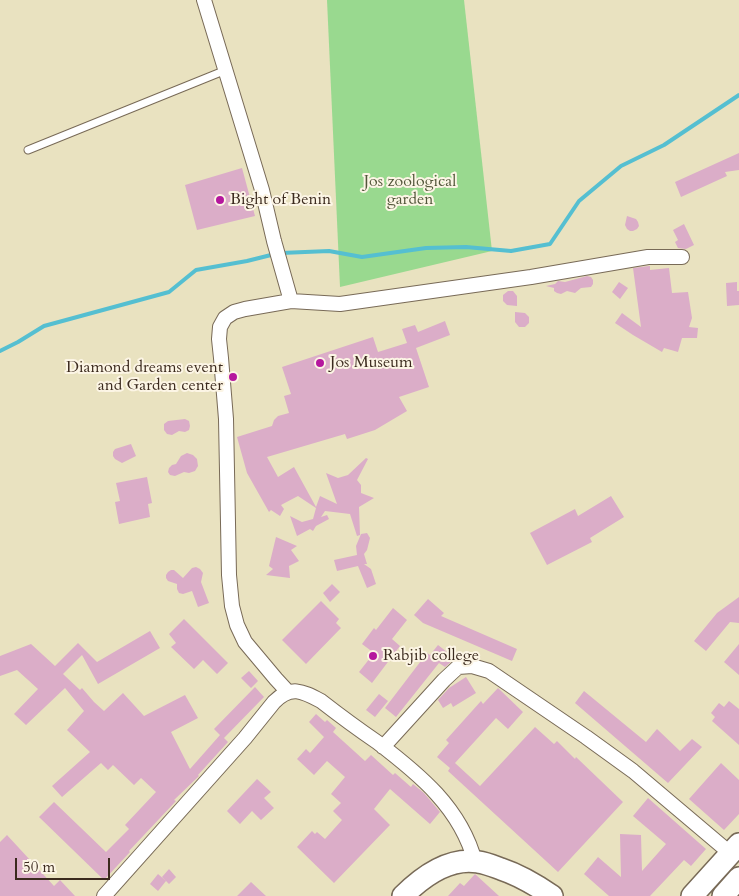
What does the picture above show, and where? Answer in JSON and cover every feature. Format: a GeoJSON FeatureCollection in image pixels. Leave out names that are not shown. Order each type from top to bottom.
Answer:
{"type":"FeatureCollection","features":[{"type":"Feature","properties":{"kind":"main road"},"geometry":{"type":"LineString","coordinates":[[692,896],[735,848]]}},
{"type":"Feature","properties":{"kind":"main road"},"geometry":{"type":"LineString","coordinates":[[403,896],[431,873],[457,863],[483,863],[513,873],[552,896]]}},
{"type":"Feature","properties":{"kind":"main road"},"geometry":{"type":"LineString","coordinates":[[483,863],[526,896]]}},
{"type":"Feature","properties":{"kind":"main road"},"geometry":{"type":"LineString","coordinates":[[723,896],[739,878]]}},
{"type":"Feature","properties":{"kind":"street"},"geometry":{"type":"LineString","coordinates":[[204,0],[262,190],[274,242],[291,301]]}},
{"type":"Feature","properties":{"kind":"street"},"geometry":{"type":"LineString","coordinates":[[288,692],[245,642],[236,625],[232,606],[229,575],[226,419],[218,339],[220,327],[226,318],[234,312],[244,309],[291,301],[340,304],[531,277],[648,257],[682,257]]}},
{"type":"Feature","properties":{"kind":"street"},"geometry":{"type":"LineString","coordinates":[[383,747],[458,667],[472,666],[489,671],[586,737],[735,848]]}},
{"type":"Feature","properties":{"kind":"street"},"geometry":{"type":"LineString","coordinates":[[104,896],[245,738],[274,702],[288,692],[299,691],[321,701],[408,766],[428,784],[463,829],[471,846],[483,863]]}},
{"type":"Feature","properties":{"kind":"lane"},"geometry":{"type":"LineString","coordinates":[[28,150],[226,70]]}},
{"type":"Feature","properties":{"kind":"green space","name":"Jos zoological garden"},"geometry":{"type":"Polygon","coordinates":[[[327,0],[464,0],[492,251],[340,287],[327,0]]]}},
{"type":"Feature","properties":{"kind":"building"},"geometry":{"type":"Polygon","coordinates":[[[739,153],[739,170],[725,172],[727,176],[681,197],[675,182],[739,153]]]}},
{"type":"Feature","properties":{"kind":"building","name":"Bight of Benin"},"geometry":{"type":"Polygon","coordinates":[[[242,168],[255,216],[197,230],[185,185],[242,168]]]}},
{"type":"Feature","properties":{"kind":"building"},"geometry":{"type":"Polygon","coordinates":[[[627,216],[636,219],[639,226],[637,229],[630,231],[627,229],[625,225],[627,216]]]}},
{"type":"Feature","properties":{"kind":"building"},"geometry":{"type":"Polygon","coordinates":[[[684,224],[694,245],[686,249],[678,248],[675,242],[678,240],[673,230],[684,224]]]}},
{"type":"Feature","properties":{"kind":"building"},"geometry":{"type":"Polygon","coordinates":[[[650,266],[650,270],[669,268],[672,293],[688,292],[692,318],[689,327],[698,328],[697,338],[682,338],[678,352],[664,348],[662,352],[615,323],[622,313],[641,327],[633,268],[650,266]]]}},
{"type":"Feature","properties":{"kind":"building"},"geometry":{"type":"Polygon","coordinates":[[[587,276],[593,280],[591,287],[581,288],[575,293],[567,291],[561,294],[554,291],[554,288],[546,286],[555,284],[558,281],[565,282],[587,276]]]}},
{"type":"Feature","properties":{"kind":"building"},"geometry":{"type":"Polygon","coordinates":[[[619,282],[628,288],[620,299],[612,292],[619,282]]]}},
{"type":"Feature","properties":{"kind":"building"},"geometry":{"type":"Polygon","coordinates":[[[737,282],[739,305],[727,306],[726,283],[737,282]]]}},
{"type":"Feature","properties":{"kind":"building"},"geometry":{"type":"Polygon","coordinates":[[[508,291],[513,291],[517,296],[517,306],[507,305],[503,301],[503,295],[508,291]]]}},
{"type":"Feature","properties":{"kind":"building"},"geometry":{"type":"Polygon","coordinates":[[[515,312],[525,313],[529,317],[529,323],[525,327],[519,327],[515,322],[515,312]]]}},
{"type":"Feature","properties":{"kind":"building"},"geometry":{"type":"Polygon","coordinates":[[[445,321],[450,335],[416,348],[429,387],[399,397],[407,411],[375,430],[347,439],[345,434],[267,457],[278,477],[294,467],[316,507],[320,496],[337,504],[326,473],[338,478],[348,475],[366,458],[368,459],[357,480],[361,485],[361,493],[374,498],[359,507],[360,535],[357,536],[350,514],[325,511],[321,517],[327,515],[329,519],[316,526],[313,531],[310,529],[297,536],[290,516],[302,522],[313,519],[316,508],[298,496],[281,505],[284,509],[280,516],[271,510],[269,512],[247,473],[237,437],[272,426],[278,416],[289,413],[284,396],[291,394],[282,367],[373,337],[378,352],[407,343],[402,329],[415,325],[418,332],[445,321]]]}},
{"type":"Feature","properties":{"kind":"building"},"geometry":{"type":"Polygon","coordinates":[[[185,419],[189,421],[189,430],[185,432],[179,431],[172,435],[167,434],[164,430],[164,424],[168,421],[185,419]]]}},
{"type":"Feature","properties":{"kind":"building"},"geometry":{"type":"Polygon","coordinates":[[[131,444],[136,456],[122,463],[115,459],[113,452],[115,449],[131,444]]]}},
{"type":"Feature","properties":{"kind":"building"},"geometry":{"type":"Polygon","coordinates":[[[187,453],[197,459],[198,466],[195,471],[184,472],[175,476],[170,475],[168,472],[169,468],[176,464],[181,456],[187,453]]]}},
{"type":"Feature","properties":{"kind":"building"},"geometry":{"type":"Polygon","coordinates":[[[147,477],[152,503],[148,504],[150,517],[119,524],[115,502],[120,501],[116,483],[147,477]]]}},
{"type":"Feature","properties":{"kind":"building"},"geometry":{"type":"Polygon","coordinates":[[[611,496],[624,517],[590,538],[592,542],[547,565],[530,533],[575,509],[578,516],[611,496]]]}},
{"type":"Feature","properties":{"kind":"building"},"geometry":{"type":"Polygon","coordinates":[[[367,533],[370,538],[364,554],[367,564],[364,564],[371,569],[376,584],[367,588],[358,566],[337,571],[334,560],[357,555],[356,546],[361,534],[367,533]]]}},
{"type":"Feature","properties":{"kind":"building"},"geometry":{"type":"Polygon","coordinates":[[[276,537],[297,546],[291,550],[299,561],[289,566],[290,578],[266,575],[273,569],[269,566],[276,537]]]}},
{"type":"Feature","properties":{"kind":"building"},"geometry":{"type":"Polygon","coordinates":[[[196,567],[203,573],[201,582],[209,603],[198,607],[192,591],[183,594],[179,593],[177,584],[168,581],[166,578],[168,572],[174,570],[183,578],[192,568],[196,567]]]}},
{"type":"Feature","properties":{"kind":"building"},"geometry":{"type":"Polygon","coordinates":[[[332,584],[340,592],[330,602],[323,593],[332,584]]]}},
{"type":"Feature","properties":{"kind":"building"},"geometry":{"type":"Polygon","coordinates":[[[739,597],[739,623],[730,622],[706,651],[694,641],[717,613],[739,597]]]}},
{"type":"Feature","properties":{"kind":"building"},"geometry":{"type":"Polygon","coordinates":[[[428,599],[444,613],[441,616],[517,649],[512,661],[423,623],[414,615],[428,599]]]}},
{"type":"Feature","properties":{"kind":"building"},"geometry":{"type":"Polygon","coordinates":[[[321,601],[339,619],[336,623],[341,628],[306,664],[282,640],[321,601]]]}},
{"type":"Feature","properties":{"kind":"building"},"geometry":{"type":"Polygon","coordinates":[[[393,608],[407,620],[392,639],[400,646],[372,683],[359,672],[374,653],[362,644],[393,608]]]}},
{"type":"Feature","properties":{"kind":"building"},"geometry":{"type":"Polygon","coordinates":[[[184,619],[228,663],[217,674],[203,660],[194,669],[171,647],[176,643],[169,634],[184,619]]]}},
{"type":"Feature","properties":{"kind":"building"},"geometry":{"type":"Polygon","coordinates":[[[150,631],[160,648],[98,684],[82,655],[63,674],[80,690],[82,688],[104,711],[123,693],[144,716],[185,695],[198,718],[171,732],[190,769],[220,735],[214,729],[255,687],[264,697],[224,738],[228,742],[104,880],[39,817],[54,802],[106,852],[129,829],[125,825],[156,792],[141,778],[134,785],[113,765],[108,770],[101,763],[62,797],[52,786],[90,752],[67,730],[84,711],[65,688],[26,725],[14,714],[38,689],[17,670],[0,676],[0,656],[31,644],[55,666],[78,643],[97,662],[150,631]]]}},
{"type":"Feature","properties":{"kind":"building"},"geometry":{"type":"Polygon","coordinates":[[[739,644],[739,675],[724,662],[739,644]]]}},
{"type":"Feature","properties":{"kind":"building"},"geometry":{"type":"Polygon","coordinates":[[[438,645],[456,659],[445,667],[439,663],[396,717],[385,708],[427,653],[430,655],[438,645]]]}},
{"type":"Feature","properties":{"kind":"building"},"geometry":{"type":"Polygon","coordinates":[[[249,671],[258,681],[251,688],[241,678],[249,671]]]}},
{"type":"Feature","properties":{"kind":"building"},"geometry":{"type":"Polygon","coordinates":[[[466,677],[476,693],[453,707],[451,703],[443,708],[438,700],[449,688],[466,677]]]}},
{"type":"Feature","properties":{"kind":"building"},"geometry":{"type":"Polygon","coordinates":[[[498,688],[523,712],[508,729],[496,718],[455,763],[480,786],[535,727],[554,744],[557,741],[575,759],[576,757],[623,802],[558,872],[448,771],[450,768],[437,757],[449,743],[446,740],[481,701],[483,704],[498,688]]]}},
{"type":"Feature","properties":{"kind":"building"},"geometry":{"type":"Polygon","coordinates":[[[584,691],[646,742],[657,729],[680,751],[692,739],[702,747],[668,783],[575,703],[584,691]]]}},
{"type":"Feature","properties":{"kind":"building"},"geometry":{"type":"Polygon","coordinates":[[[379,694],[388,701],[375,717],[366,710],[379,694]]]}},
{"type":"Feature","properties":{"kind":"building"},"geometry":{"type":"Polygon","coordinates":[[[729,701],[739,709],[739,745],[712,721],[715,717],[711,713],[719,703],[724,707],[729,701]]]}},
{"type":"Feature","properties":{"kind":"building"},"geometry":{"type":"Polygon","coordinates":[[[316,714],[336,728],[333,732],[365,761],[371,755],[393,775],[395,773],[411,787],[413,784],[424,793],[440,812],[430,824],[390,789],[374,809],[390,825],[334,883],[297,847],[312,831],[315,834],[317,832],[325,839],[342,820],[333,811],[341,803],[331,794],[345,777],[327,761],[314,775],[297,759],[306,749],[310,753],[324,737],[309,722],[316,714]]]}},
{"type":"Feature","properties":{"kind":"building"},"geometry":{"type":"Polygon","coordinates":[[[721,763],[739,780],[739,814],[724,830],[689,799],[721,763]]]}},
{"type":"Feature","properties":{"kind":"building"},"geometry":{"type":"Polygon","coordinates":[[[257,779],[271,792],[264,798],[274,808],[261,820],[252,811],[240,824],[227,811],[257,779]]]}},
{"type":"Feature","properties":{"kind":"building"},"geometry":{"type":"Polygon","coordinates":[[[648,798],[706,849],[691,866],[684,860],[650,896],[609,896],[584,874],[598,857],[621,877],[620,834],[641,835],[642,871],[666,844],[633,816],[648,798]]]}},
{"type":"Feature","properties":{"kind":"building"},"geometry":{"type":"Polygon","coordinates":[[[7,835],[54,886],[60,880],[75,896],[0,896],[0,842],[7,835]]]}},
{"type":"Feature","properties":{"kind":"building"},"geometry":{"type":"Polygon","coordinates":[[[169,869],[176,877],[169,884],[162,877],[169,869]]]}},
{"type":"Feature","properties":{"kind":"building"},"geometry":{"type":"Polygon","coordinates":[[[158,874],[166,881],[158,891],[150,884],[158,874]]]}},
{"type":"Feature","properties":{"kind":"building"},"geometry":{"type":"Polygon","coordinates":[[[475,874],[499,896],[448,896],[460,883],[464,886],[475,874]]]}},
{"type":"Feature","properties":{"kind":"building"},"geometry":{"type":"Polygon","coordinates":[[[251,882],[266,896],[237,896],[251,882]]]}},
{"type":"Feature","properties":{"kind":"waterway"},"geometry":{"type":"LineString","coordinates":[[281,253],[329,251],[362,257],[426,248],[466,247],[511,251],[550,244],[579,201],[621,166],[664,145],[739,95]]}},
{"type":"Feature","properties":{"kind":"waterway"},"geometry":{"type":"LineString","coordinates":[[0,351],[44,326],[169,292],[196,270],[275,254]]}},
{"type":"Feature","properties":{"kind":"place","name":"Bight of Benin"},"geometry":{"type":"Point","coordinates":[220,200]}},
{"type":"Feature","properties":{"kind":"place","name":"Jos Museum"},"geometry":{"type":"Point","coordinates":[320,363]}},
{"type":"Feature","properties":{"kind":"place","name":"Diamond dreams event and Garden center"},"geometry":{"type":"Point","coordinates":[233,377]}},
{"type":"Feature","properties":{"kind":"place","name":"Rabjib college"},"geometry":{"type":"Point","coordinates":[373,656]}}]}
